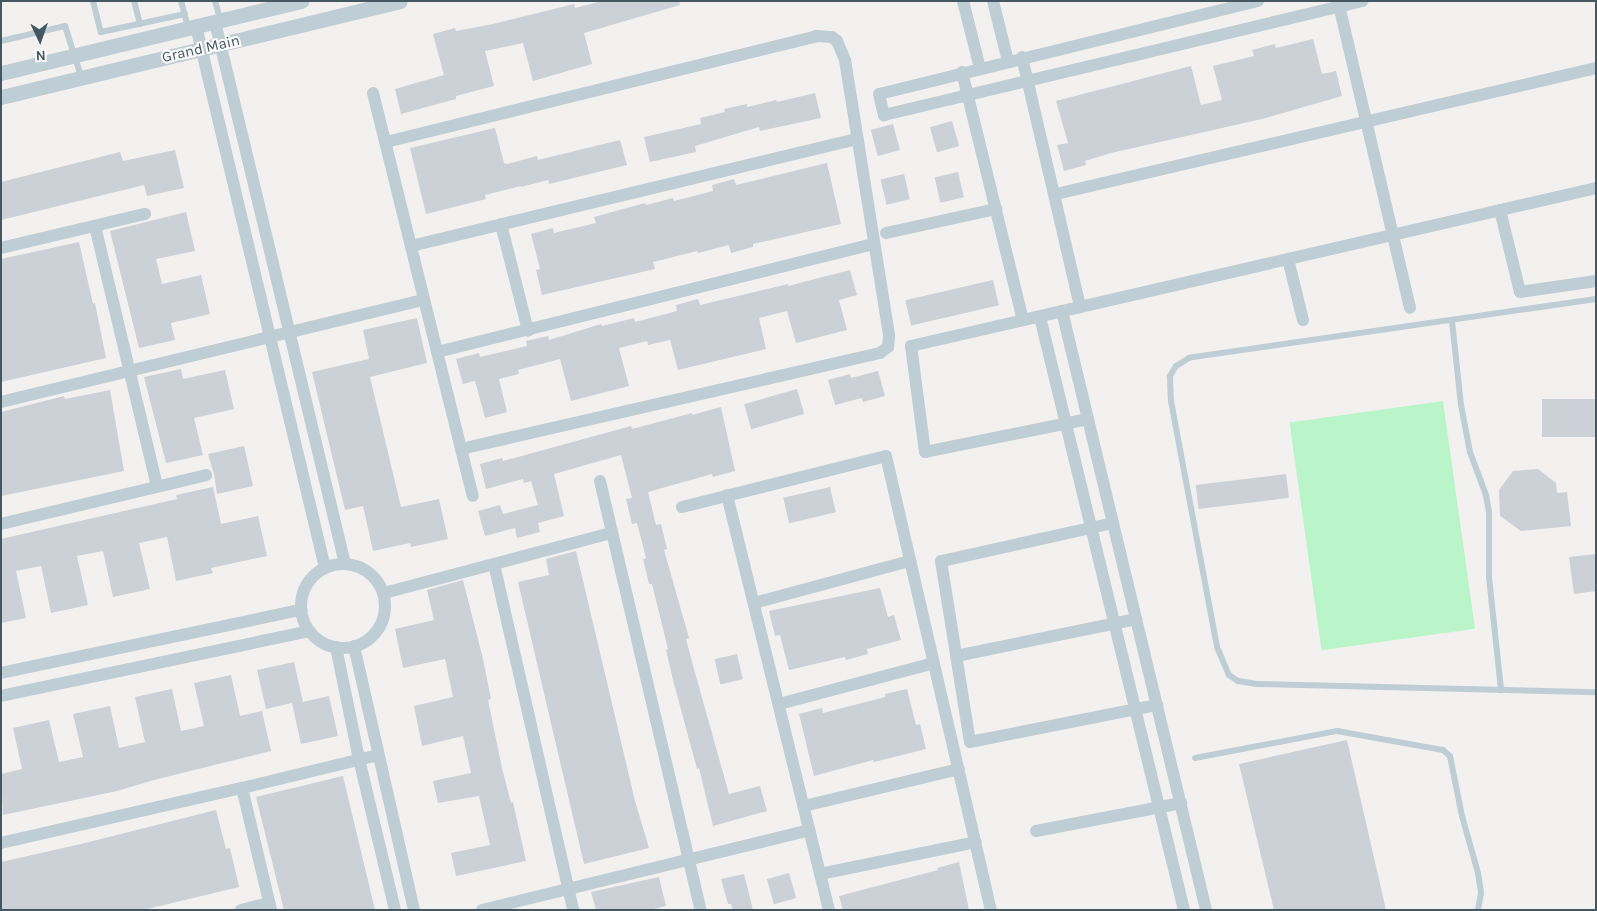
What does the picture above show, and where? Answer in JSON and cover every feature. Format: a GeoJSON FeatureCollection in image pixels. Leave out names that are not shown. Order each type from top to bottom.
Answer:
{"type":"FeatureCollection","features":[{"type":"Feature","properties":{"kind":"street","name":"Grand Main"},"geometry":{"type":"LineString","coordinates":[[1,73],[74,56],[190,23],[218,22],[302,1]]}},
{"type":"Feature","properties":{"kind":"street","name":"Grand Main"},"geometry":{"type":"LineString","coordinates":[[1,97],[400,1]]}},
{"type":"Feature","properties":{"kind":"street"},"geometry":{"type":"LineString","coordinates":[[963,1],[980,68]]}},
{"type":"Feature","properties":{"kind":"street"},"geometry":{"type":"LineString","coordinates":[[994,1],[1008,61]]}},
{"type":"Feature","properties":{"kind":"street"},"geometry":{"type":"LineString","coordinates":[[1258,1],[1022,57],[878,94],[884,115],[1338,4],[1363,1]]}},
{"type":"Feature","properties":{"kind":"street"},"geometry":{"type":"LineString","coordinates":[[1338,4],[1410,308]]}},
{"type":"Feature","properties":{"kind":"street"},"geometry":{"type":"LineString","coordinates":[[218,22],[220,44],[345,564]]}},
{"type":"Feature","properties":{"kind":"street"},"geometry":{"type":"LineString","coordinates":[[190,23],[201,49],[268,337],[325,568]]}},
{"type":"Feature","properties":{"kind":"street"},"geometry":{"type":"LineString","coordinates":[[386,142],[816,36],[832,37],[837,41],[845,60],[889,336],[888,347],[880,353],[461,449]]}},
{"type":"Feature","properties":{"kind":"street"},"geometry":{"type":"LineString","coordinates":[[1022,57],[1056,194],[1080,307]]}},
{"type":"Feature","properties":{"kind":"street"},"geometry":{"type":"LineString","coordinates":[[1056,194],[1596,68]]}},
{"type":"Feature","properties":{"kind":"street"},"geometry":{"type":"LineString","coordinates":[[962,72],[1023,320]]}},
{"type":"Feature","properties":{"kind":"street"},"geometry":{"type":"LineString","coordinates":[[373,93],[473,496]]}},
{"type":"Feature","properties":{"kind":"street"},"geometry":{"type":"LineString","coordinates":[[218,121],[237,116]]}},
{"type":"Feature","properties":{"kind":"street"},"geometry":{"type":"LineString","coordinates":[[411,246],[858,139]]}},
{"type":"Feature","properties":{"kind":"street"},"geometry":{"type":"LineString","coordinates":[[1088,419],[925,452],[911,346],[1596,188]]}},
{"type":"Feature","properties":{"kind":"street"},"geometry":{"type":"LineString","coordinates":[[886,233],[996,209]]}},
{"type":"Feature","properties":{"kind":"street"},"geometry":{"type":"LineString","coordinates":[[1500,210],[1520,292],[1596,280]]}},
{"type":"Feature","properties":{"kind":"street"},"geometry":{"type":"LineString","coordinates":[[1,248],[145,214]]}},
{"type":"Feature","properties":{"kind":"street"},"geometry":{"type":"LineString","coordinates":[[501,224],[528,331]]}},
{"type":"Feature","properties":{"kind":"street"},"geometry":{"type":"LineString","coordinates":[[95,226],[157,486]]}},
{"type":"Feature","properties":{"kind":"street"},"geometry":{"type":"LineString","coordinates":[[437,352],[874,244]]}},
{"type":"Feature","properties":{"kind":"street"},"geometry":{"type":"LineString","coordinates":[[1288,259],[1303,320]]}},
{"type":"Feature","properties":{"kind":"street"},"geometry":{"type":"LineString","coordinates":[[1,402],[424,300]]}},
{"type":"Feature","properties":{"kind":"street"},"geometry":{"type":"LineString","coordinates":[[1040,316],[1184,909],[1205,906],[1062,311]]}},
{"type":"Feature","properties":{"kind":"street"},"geometry":{"type":"LineString","coordinates":[[682,506],[886,456],[991,910]]}},
{"type":"Feature","properties":{"kind":"street"},"geometry":{"type":"LineString","coordinates":[[1,524],[206,475]]}},
{"type":"Feature","properties":{"kind":"street"},"geometry":{"type":"LineString","coordinates":[[600,481],[702,910]]}},
{"type":"Feature","properties":{"kind":"street"},"geometry":{"type":"LineString","coordinates":[[728,495],[829,910]]}},
{"type":"Feature","properties":{"kind":"street"},"geometry":{"type":"LineString","coordinates":[[1112,523],[941,561],[970,742],[1157,705]]}},
{"type":"Feature","properties":{"kind":"street"},"geometry":{"type":"LineString","coordinates":[[384,593],[611,533]]}},
{"type":"Feature","properties":{"kind":"street"},"geometry":{"type":"LineString","coordinates":[[754,603],[910,561]]}},
{"type":"Feature","properties":{"kind":"street"},"geometry":{"type":"LineString","coordinates":[[345,564],[359,567],[371,575],[384,593],[385,611],[381,623],[366,642],[354,646],[336,647],[321,642],[309,631],[301,610],[302,598],[306,585],[314,575],[325,568],[345,564]]}},
{"type":"Feature","properties":{"kind":"street"},"geometry":{"type":"LineString","coordinates":[[494,564],[573,910]]}},
{"type":"Feature","properties":{"kind":"street"},"geometry":{"type":"LineString","coordinates":[[1,673],[301,610]]}},
{"type":"Feature","properties":{"kind":"street"},"geometry":{"type":"LineString","coordinates":[[956,656],[1136,619]]}},
{"type":"Feature","properties":{"kind":"street"},"geometry":{"type":"LineString","coordinates":[[1,696],[309,631]]}},
{"type":"Feature","properties":{"kind":"street"},"geometry":{"type":"LineString","coordinates":[[354,646],[414,910]]}},
{"type":"Feature","properties":{"kind":"street"},"geometry":{"type":"LineString","coordinates":[[336,647],[359,759],[395,910]]}},
{"type":"Feature","properties":{"kind":"street"},"geometry":{"type":"LineString","coordinates":[[779,704],[934,663]]}},
{"type":"Feature","properties":{"kind":"street"},"geometry":{"type":"LineString","coordinates":[[1,843],[242,788],[378,754]]}},
{"type":"Feature","properties":{"kind":"street"},"geometry":{"type":"LineString","coordinates":[[804,806],[959,769]]}},
{"type":"Feature","properties":{"kind":"street"},"geometry":{"type":"LineString","coordinates":[[241,910],[270,906],[242,788]]}},
{"type":"Feature","properties":{"kind":"street"},"geometry":{"type":"LineString","coordinates":[[1036,831],[1180,803]]}},
{"type":"Feature","properties":{"kind":"street"},"geometry":{"type":"LineString","coordinates":[[482,910],[809,830]]}},
{"type":"Feature","properties":{"kind":"street"},"geometry":{"type":"LineString","coordinates":[[820,874],[976,842]]}},
{"type":"Feature","properties":{"kind":"lane"},"geometry":{"type":"LineString","coordinates":[[93,1],[102,32],[140,24],[190,23],[181,1]]}},
{"type":"Feature","properties":{"kind":"lane"},"geometry":{"type":"LineString","coordinates":[[134,1],[140,24]]}},
{"type":"Feature","properties":{"kind":"lane"},"geometry":{"type":"LineString","coordinates":[[216,1],[218,22]]}},
{"type":"Feature","properties":{"kind":"lane"},"geometry":{"type":"LineString","coordinates":[[1,41],[65,26],[81,78]]}},
{"type":"Feature","properties":{"kind":"lane"},"geometry":{"type":"LineString","coordinates":[[1596,299],[1189,358],[1176,366],[1170,376],[1171,401],[1217,647],[1229,674],[1238,681],[1257,684],[1596,692]]}},
{"type":"Feature","properties":{"kind":"lane"},"geometry":{"type":"LineString","coordinates":[[1452,321],[1461,405],[1470,452],[1486,495],[1489,512],[1489,578],[1500,690]]}},
{"type":"Feature","properties":{"kind":"lane"},"geometry":{"type":"LineString","coordinates":[[1195,758],[1337,731],[1443,750],[1450,756],[1462,816],[1478,873],[1481,893],[1478,910]]}},
{"type":"Feature","properties":{"kind":"green space"},"geometry":{"type":"Polygon","coordinates":[[[1443,401],[1475,629],[1322,650],[1290,423],[1443,401]]]}},
{"type":"Feature","properties":{"kind":"building"},"geometry":{"type":"Polygon","coordinates":[[[603,1],[679,1],[680,5],[584,33],[592,64],[533,81],[523,43],[485,51],[494,86],[401,114],[395,89],[444,75],[433,34],[455,28],[456,31],[493,24],[574,4],[575,8],[603,1]]]}},
{"type":"Feature","properties":{"kind":"building"},"geometry":{"type":"Polygon","coordinates":[[[1313,39],[1322,74],[1336,71],[1342,96],[1262,119],[1111,153],[1085,161],[1086,165],[1064,171],[1057,145],[1068,143],[1056,101],[1191,66],[1201,105],[1222,100],[1213,66],[1254,56],[1252,50],[1275,44],[1276,48],[1313,39]]]}},
{"type":"Feature","properties":{"kind":"building"},"geometry":{"type":"Polygon","coordinates":[[[815,93],[821,118],[760,131],[759,127],[695,146],[696,152],[650,162],[644,137],[701,124],[700,118],[725,112],[724,109],[747,104],[747,107],[776,100],[777,102],[815,93]]]}},
{"type":"Feature","properties":{"kind":"building"},"geometry":{"type":"Polygon","coordinates":[[[952,121],[959,146],[937,152],[930,127],[952,121]]]}},
{"type":"Feature","properties":{"kind":"building"},"geometry":{"type":"Polygon","coordinates":[[[893,124],[900,150],[878,156],[871,130],[893,124]]]}},
{"type":"Feature","properties":{"kind":"building"},"geometry":{"type":"Polygon","coordinates":[[[495,128],[504,163],[507,164],[537,156],[538,160],[620,140],[627,165],[549,184],[548,180],[521,186],[485,195],[486,199],[426,214],[410,148],[495,128]]]}},
{"type":"Feature","properties":{"kind":"building"},"geometry":{"type":"Polygon","coordinates":[[[175,150],[184,188],[147,196],[144,185],[1,220],[1,182],[120,152],[123,161],[175,150]]]}},
{"type":"Feature","properties":{"kind":"building"},"geometry":{"type":"Polygon","coordinates":[[[827,163],[841,224],[753,244],[753,247],[731,253],[729,245],[698,253],[697,251],[653,262],[655,269],[542,295],[536,270],[540,269],[531,234],[553,228],[554,233],[596,223],[594,217],[645,203],[646,205],[673,198],[674,201],[713,191],[712,185],[734,179],[736,185],[827,163]]]}},
{"type":"Feature","properties":{"kind":"building"},"geometry":{"type":"Polygon","coordinates":[[[958,172],[964,197],[940,203],[935,177],[958,172]]]}},
{"type":"Feature","properties":{"kind":"building"},"geometry":{"type":"Polygon","coordinates":[[[904,174],[910,199],[886,205],[881,179],[904,174]]]}},
{"type":"Feature","properties":{"kind":"building"},"geometry":{"type":"Polygon","coordinates":[[[186,212],[195,251],[156,259],[162,284],[201,275],[210,314],[171,323],[175,340],[139,348],[110,231],[186,212]]]}},
{"type":"Feature","properties":{"kind":"building"},"geometry":{"type":"Polygon","coordinates":[[[79,242],[93,304],[95,303],[106,358],[1,382],[1,259],[79,242]]]}},
{"type":"Feature","properties":{"kind":"building"},"geometry":{"type":"Polygon","coordinates":[[[850,270],[857,295],[839,300],[847,330],[796,343],[787,311],[759,318],[766,349],[678,370],[670,340],[648,345],[647,341],[619,348],[629,386],[571,401],[560,359],[518,370],[519,374],[499,379],[507,412],[485,418],[475,381],[463,384],[456,359],[479,353],[480,357],[527,346],[526,341],[548,336],[549,340],[601,324],[602,326],[634,318],[635,322],[677,311],[676,305],[698,299],[700,305],[850,270]]]}},
{"type":"Feature","properties":{"kind":"building"},"geometry":{"type":"Polygon","coordinates":[[[993,280],[999,305],[911,326],[905,300],[993,280]]]}},
{"type":"Feature","properties":{"kind":"building"},"geometry":{"type":"Polygon","coordinates":[[[417,318],[427,363],[370,377],[401,507],[439,499],[448,539],[411,547],[410,543],[373,551],[363,506],[345,510],[312,372],[369,359],[363,330],[417,318]]]}},
{"type":"Feature","properties":{"kind":"building"},"geometry":{"type":"Polygon","coordinates":[[[181,369],[183,379],[225,370],[234,409],[194,418],[203,455],[166,463],[144,377],[181,369]]]}},
{"type":"Feature","properties":{"kind":"building"},"geometry":{"type":"Polygon","coordinates":[[[878,371],[885,396],[863,402],[862,398],[835,405],[828,380],[850,374],[851,378],[878,371]]]}},
{"type":"Feature","properties":{"kind":"building"},"geometry":{"type":"Polygon","coordinates":[[[797,389],[804,414],[751,429],[744,404],[797,389]]]}},
{"type":"Feature","properties":{"kind":"building"},"geometry":{"type":"Polygon","coordinates":[[[110,390],[124,471],[1,496],[1,412],[64,396],[65,399],[110,390]]]}},
{"type":"Feature","properties":{"kind":"building"},"geometry":{"type":"Polygon","coordinates":[[[1542,399],[1596,399],[1596,437],[1542,437],[1542,399]]]}},
{"type":"Feature","properties":{"kind":"building"},"geometry":{"type":"Polygon","coordinates":[[[721,407],[735,471],[713,477],[712,474],[648,492],[656,525],[661,524],[667,549],[664,550],[689,638],[686,639],[729,794],[760,786],[767,811],[713,826],[699,768],[697,769],[673,680],[666,650],[668,649],[652,584],[649,584],[643,559],[646,558],[637,523],[632,524],[626,499],[632,498],[621,455],[554,474],[564,516],[538,523],[540,532],[517,538],[515,528],[485,536],[478,511],[500,505],[503,514],[538,505],[531,481],[524,483],[523,479],[486,489],[480,464],[502,458],[503,461],[631,426],[632,429],[721,407]]]}},
{"type":"Feature","properties":{"kind":"building"},"geometry":{"type":"Polygon","coordinates":[[[244,446],[253,486],[217,494],[208,454],[244,446]]]}},
{"type":"Feature","properties":{"kind":"building"},"geometry":{"type":"Polygon","coordinates":[[[1538,469],[1556,483],[1557,493],[1567,492],[1571,526],[1521,531],[1500,516],[1499,490],[1513,471],[1538,469]]]}},
{"type":"Feature","properties":{"kind":"building"},"geometry":{"type":"Polygon","coordinates":[[[1286,474],[1289,498],[1199,509],[1196,485],[1286,474]]]}},
{"type":"Feature","properties":{"kind":"building"},"geometry":{"type":"Polygon","coordinates":[[[213,487],[221,524],[258,516],[267,556],[211,568],[213,573],[176,581],[167,537],[139,543],[150,589],[113,597],[103,551],[77,556],[88,605],[51,613],[41,566],[16,571],[26,618],[1,623],[1,539],[177,499],[176,495],[213,487]]]}},
{"type":"Feature","properties":{"kind":"building"},"geometry":{"type":"Polygon","coordinates":[[[830,487],[836,512],[789,523],[783,498],[830,487]]]}},
{"type":"Feature","properties":{"kind":"building"},"geometry":{"type":"Polygon","coordinates":[[[576,551],[635,801],[649,848],[584,864],[518,582],[549,575],[546,559],[576,551]]]}},
{"type":"Feature","properties":{"kind":"building"},"geometry":{"type":"Polygon","coordinates":[[[1596,554],[1596,591],[1574,594],[1569,557],[1596,554]]]}},
{"type":"Feature","properties":{"kind":"building"},"geometry":{"type":"Polygon","coordinates":[[[463,580],[483,659],[491,699],[488,700],[502,768],[511,803],[513,802],[526,861],[456,876],[451,853],[490,845],[479,796],[438,803],[433,781],[471,773],[463,736],[422,746],[414,706],[453,697],[445,659],[403,668],[395,629],[434,620],[427,590],[463,580]]]}},
{"type":"Feature","properties":{"kind":"building"},"geometry":{"type":"Polygon","coordinates":[[[880,588],[888,617],[894,615],[901,640],[867,649],[868,654],[846,660],[845,657],[789,670],[780,635],[775,636],[769,611],[880,588]]]}},
{"type":"Feature","properties":{"kind":"building"},"geometry":{"type":"Polygon","coordinates":[[[737,654],[743,679],[720,685],[715,659],[737,654]]]}},
{"type":"Feature","properties":{"kind":"building"},"geometry":{"type":"Polygon","coordinates":[[[294,662],[303,702],[329,696],[338,736],[301,744],[292,703],[266,709],[257,670],[294,662]]]}},
{"type":"Feature","properties":{"kind":"building"},"geometry":{"type":"Polygon","coordinates":[[[231,675],[240,716],[262,711],[271,751],[117,791],[3,815],[1,774],[22,769],[13,728],[49,720],[59,762],[83,757],[73,714],[110,706],[119,748],[145,742],[135,697],[172,689],[181,731],[204,726],[194,683],[231,675]]]}},
{"type":"Feature","properties":{"kind":"building"},"geometry":{"type":"Polygon","coordinates":[[[907,689],[916,725],[920,724],[926,749],[874,762],[873,760],[814,776],[799,714],[822,708],[823,713],[885,697],[885,694],[907,689]]]}},
{"type":"Feature","properties":{"kind":"building"},"geometry":{"type":"Polygon","coordinates":[[[1347,740],[1386,910],[1274,910],[1239,764],[1347,740]]]}},
{"type":"Feature","properties":{"kind":"building"},"geometry":{"type":"Polygon","coordinates":[[[343,776],[375,910],[284,910],[256,797],[343,776]]]}},
{"type":"Feature","properties":{"kind":"building"},"geometry":{"type":"Polygon","coordinates":[[[216,810],[226,849],[230,848],[239,887],[143,910],[1,910],[1,862],[216,810]]]}},
{"type":"Feature","properties":{"kind":"building"},"geometry":{"type":"Polygon","coordinates":[[[959,862],[969,910],[843,910],[839,896],[938,870],[937,868],[959,862]]]}},
{"type":"Feature","properties":{"kind":"building"},"geometry":{"type":"Polygon","coordinates":[[[789,873],[796,898],[774,904],[767,879],[789,873]]]}},
{"type":"Feature","properties":{"kind":"building"},"geometry":{"type":"Polygon","coordinates":[[[744,874],[753,910],[733,910],[731,904],[728,904],[721,879],[744,874]]]}},
{"type":"Feature","properties":{"kind":"building"},"geometry":{"type":"Polygon","coordinates":[[[659,877],[666,906],[650,910],[596,910],[591,892],[659,877]]]}}]}
